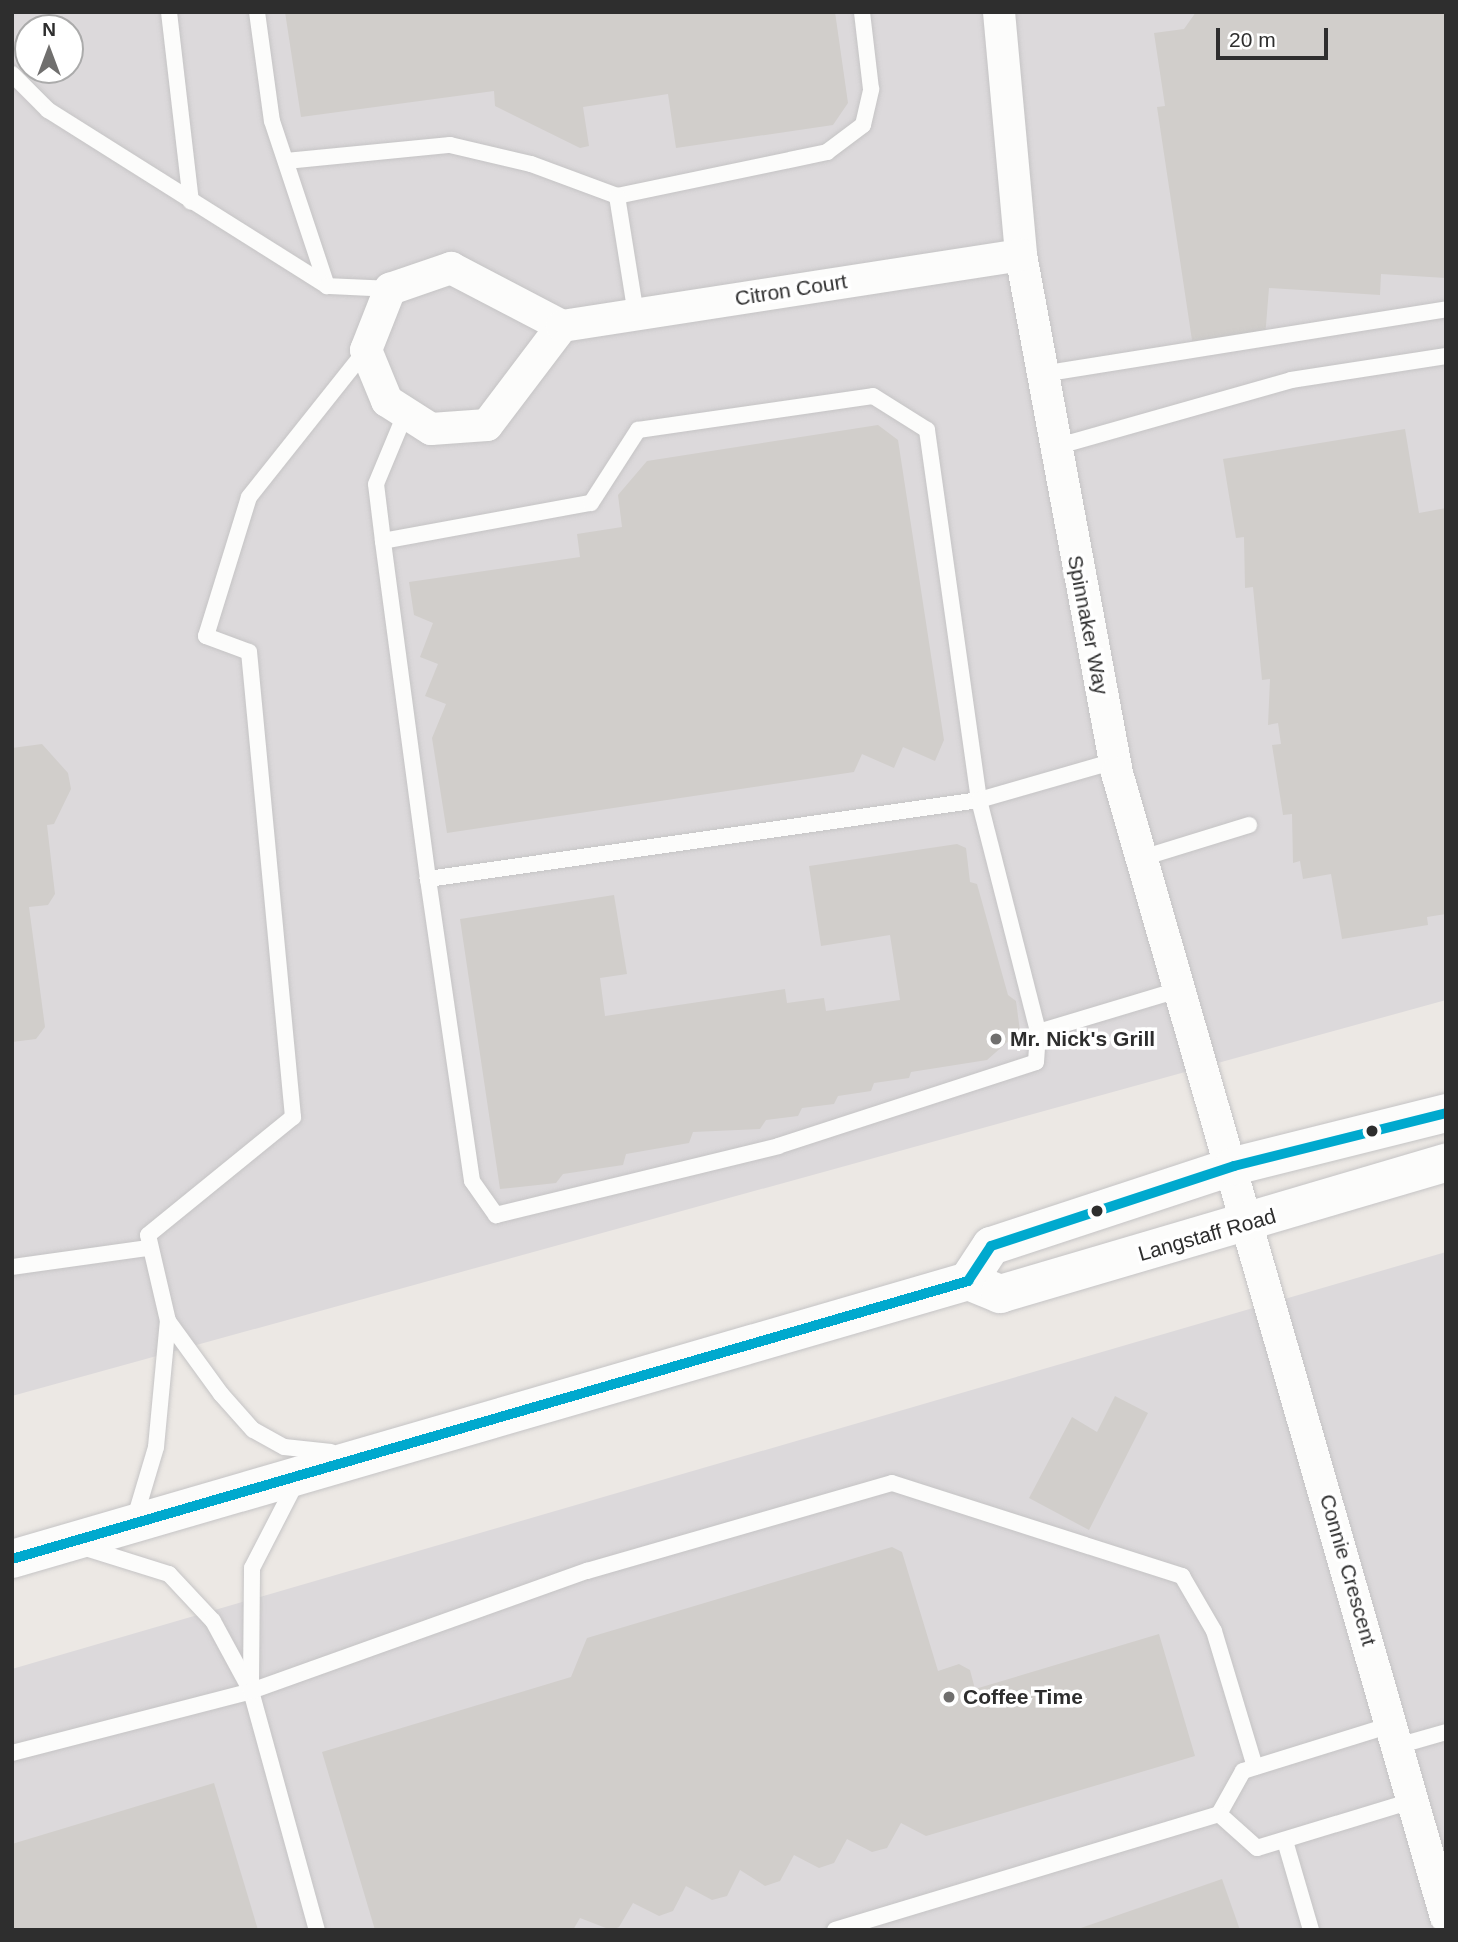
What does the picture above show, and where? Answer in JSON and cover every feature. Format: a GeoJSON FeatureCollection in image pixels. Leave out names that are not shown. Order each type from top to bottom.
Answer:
{"type":"FeatureCollection","features":[{"type":"Feature","properties":{"kind":"main road"},"geometry":{"type":"LineString","coordinates":[[12,1559],[375,1449],[968,1280],[991,1246],[1234,1166],[1446,1113]]}},
{"type":"Feature","properties":{"kind":"main road","name":"Langstaff Road"},"geometry":{"type":"LineString","coordinates":[[968,1280],[1000,1294],[1251,1223],[1446,1163]]}},
{"type":"Feature","properties":{"kind":"street","name":"Spinnaker Way"},"geometry":{"type":"LineString","coordinates":[[999,12],[1021,256],[1115,761],[1251,1223]]}},
{"type":"Feature","properties":{"kind":"street","name":"Citron Court"},"geometry":{"type":"LineString","coordinates":[[562,326],[1021,256]]}},
{"type":"Feature","properties":{"kind":"street"},"geometry":{"type":"LineString","coordinates":[[451,268],[562,326],[487,425],[431,429],[387,401],[366,350],[390,289],[451,268]]}},
{"type":"Feature","properties":{"kind":"street","name":"Connie Crescent"},"geometry":{"type":"LineString","coordinates":[[1251,1223],[1412,1801],[1437,1849],[1446,1917]]}},
{"type":"Feature","properties":{"kind":"lane"},"geometry":{"type":"LineString","coordinates":[[169,12],[191,202]]}},
{"type":"Feature","properties":{"kind":"lane"},"geometry":{"type":"LineString","coordinates":[[257,12],[272,121],[327,286]]}},
{"type":"Feature","properties":{"kind":"lane"},"geometry":{"type":"LineString","coordinates":[[286,161],[450,145],[531,164],[617,196],[827,152],[863,125],[871,89],[862,12]]}},
{"type":"Feature","properties":{"kind":"lane"},"geometry":{"type":"LineString","coordinates":[[12,74],[48,110],[327,286],[390,289]]}},
{"type":"Feature","properties":{"kind":"lane"},"geometry":{"type":"LineString","coordinates":[[617,196],[636,314]]}},
{"type":"Feature","properties":{"kind":"lane"},"geometry":{"type":"LineString","coordinates":[[1042,374],[1446,309]]}},
{"type":"Feature","properties":{"kind":"lane"},"geometry":{"type":"LineString","coordinates":[[134,1521],[156,1447],[168,1321],[148,1248],[148,1235],[293,1117],[249,652],[206,636],[249,497],[366,350]]}},
{"type":"Feature","properties":{"kind":"lane"},"geometry":{"type":"LineString","coordinates":[[1055,447],[1291,380],[1446,356]]}},
{"type":"Feature","properties":{"kind":"lane"},"geometry":{"type":"LineString","coordinates":[[383,541],[591,503],[638,430],[873,396],[927,430],[979,800],[1038,1032],[1036,1062],[778,1146],[496,1215],[472,1181],[428,879],[383,541],[376,484],[406,412]]}},
{"type":"Feature","properties":{"kind":"lane"},"geometry":{"type":"LineString","coordinates":[[428,879],[979,800],[1115,761]]}},
{"type":"Feature","properties":{"kind":"lane"},"geometry":{"type":"LineString","coordinates":[[1142,858],[1249,825]]}},
{"type":"Feature","properties":{"kind":"lane"},"geometry":{"type":"LineString","coordinates":[[1038,1032],[1181,989]]}},
{"type":"Feature","properties":{"kind":"lane"},"geometry":{"type":"LineString","coordinates":[[12,1267],[148,1248]]}},
{"type":"Feature","properties":{"kind":"lane"},"geometry":{"type":"LineString","coordinates":[[168,1321],[253,1430],[284,1447],[317,1454],[375,1449]]}},
{"type":"Feature","properties":{"kind":"lane"},"geometry":{"type":"LineString","coordinates":[[251,1691],[252,1568],[303,1472]]}},
{"type":"Feature","properties":{"kind":"lane"},"geometry":{"type":"LineString","coordinates":[[12,1753],[251,1691],[587,1571],[892,1483],[1181,1576],[1214,1631],[1255,1767]]}},
{"type":"Feature","properties":{"kind":"lane"},"geometry":{"type":"LineString","coordinates":[[59,1545],[110,1551],[169,1574],[213,1621],[251,1691],[317,1930]]}},
{"type":"Feature","properties":{"kind":"lane"},"geometry":{"type":"LineString","coordinates":[[835,1930],[1219,1814],[1243,1771],[1255,1767],[1394,1735],[1446,1732]]}},
{"type":"Feature","properties":{"kind":"lane"},"geometry":{"type":"LineString","coordinates":[[1219,1814],[1257,1848],[1412,1801]]}},
{"type":"Feature","properties":{"kind":"lane"},"geometry":{"type":"LineString","coordinates":[[1285,1841],[1311,1930]]}},
{"type":"Feature","properties":{"kind":"shaded area"},"geometry":{"type":"Polygon","coordinates":[[[12,12],[1446,12],[1446,1000],[12,1396],[12,12]]]}},
{"type":"Feature","properties":{"kind":"shaded area"},"geometry":{"type":"Polygon","coordinates":[[[1446,1252],[1446,1930],[12,1930],[12,1669],[1446,1252]]]}},
{"type":"Feature","properties":{"kind":"building"},"geometry":{"type":"Polygon","coordinates":[[[285,12],[835,12],[848,103],[833,125],[676,148],[668,94],[583,107],[589,146],[580,148],[495,106],[494,91],[301,117],[285,12]]]}},
{"type":"Feature","properties":{"kind":"building"},"geometry":{"type":"Polygon","coordinates":[[[1196,12],[1446,12],[1446,278],[1381,274],[1380,295],[1269,288],[1265,338],[1193,347],[1157,107],[1165,106],[1154,33],[1184,29],[1196,12]]]}},
{"type":"Feature","properties":{"kind":"building"},"geometry":{"type":"Polygon","coordinates":[[[878,425],[898,440],[944,740],[935,761],[903,747],[894,768],[862,754],[854,772],[447,833],[432,738],[446,704],[425,696],[438,664],[420,657],[433,623],[414,615],[409,582],[580,557],[577,534],[622,527],[618,495],[647,461],[878,425]]]}},
{"type":"Feature","properties":{"kind":"building"},"geometry":{"type":"Polygon","coordinates":[[[1405,429],[1419,513],[1446,508],[1446,914],[1427,917],[1428,925],[1342,939],[1331,874],[1303,879],[1300,861],[1293,863],[1292,814],[1283,815],[1272,745],[1281,744],[1278,723],[1268,725],[1270,679],[1262,680],[1253,587],[1245,588],[1244,537],[1236,538],[1223,459],[1405,429]]]}},
{"type":"Feature","properties":{"kind":"building"},"geometry":{"type":"Polygon","coordinates":[[[42,744],[68,773],[71,789],[54,824],[47,825],[55,894],[48,905],[29,907],[45,1027],[36,1039],[12,1042],[12,748],[42,744]]]}},
{"type":"Feature","properties":{"kind":"building"},"geometry":{"type":"Polygon","coordinates":[[[957,844],[966,848],[970,882],[977,884],[1008,995],[1016,1001],[1020,1031],[987,1060],[911,1072],[909,1078],[874,1083],[871,1091],[838,1096],[834,1104],[802,1108],[798,1116],[766,1120],[760,1129],[693,1132],[689,1143],[626,1154],[623,1165],[563,1174],[556,1183],[500,1189],[460,919],[614,895],[627,974],[600,978],[605,1016],[785,989],[787,1003],[824,998],[826,1011],[900,1000],[890,935],[821,946],[809,866],[957,844]]]}},
{"type":"Feature","properties":{"kind":"building"},"geometry":{"type":"Polygon","coordinates":[[[1115,1396],[1148,1413],[1089,1530],[1029,1498],[1072,1417],[1097,1432],[1115,1396]]]}},
{"type":"Feature","properties":{"kind":"building"},"geometry":{"type":"Polygon","coordinates":[[[892,1547],[902,1552],[938,1671],[959,1664],[970,1670],[975,1689],[1159,1634],[1195,1756],[926,1836],[901,1823],[887,1848],[872,1852],[847,1839],[834,1863],[819,1868],[794,1855],[780,1881],[765,1886],[740,1870],[727,1896],[712,1900],[686,1886],[673,1911],[659,1916],[633,1903],[619,1927],[611,1930],[580,1918],[573,1930],[375,1930],[322,1752],[571,1677],[587,1638],[892,1547]]]}},
{"type":"Feature","properties":{"kind":"building"},"geometry":{"type":"Polygon","coordinates":[[[214,1783],[258,1930],[12,1930],[12,1844],[214,1783]]]}},
{"type":"Feature","properties":{"kind":"building"},"geometry":{"type":"Polygon","coordinates":[[[1222,1879],[1240,1930],[1078,1930],[1078,1929],[1222,1879]]]}},
{"type":"Feature","properties":{"kind":"transit line"},"geometry":{"type":"LineString","coordinates":[[12,1559],[968,1281],[991,1246],[1234,1166],[1446,1113]]}},
{"type":"Feature","properties":{"kind":"place","name":"Mr. Nick's Grill"},"geometry":{"type":"Point","coordinates":[996,1039]}},
{"type":"Feature","properties":{"kind":"place","name":"Coffee Time"},"geometry":{"type":"Point","coordinates":[949,1697]}}]}
